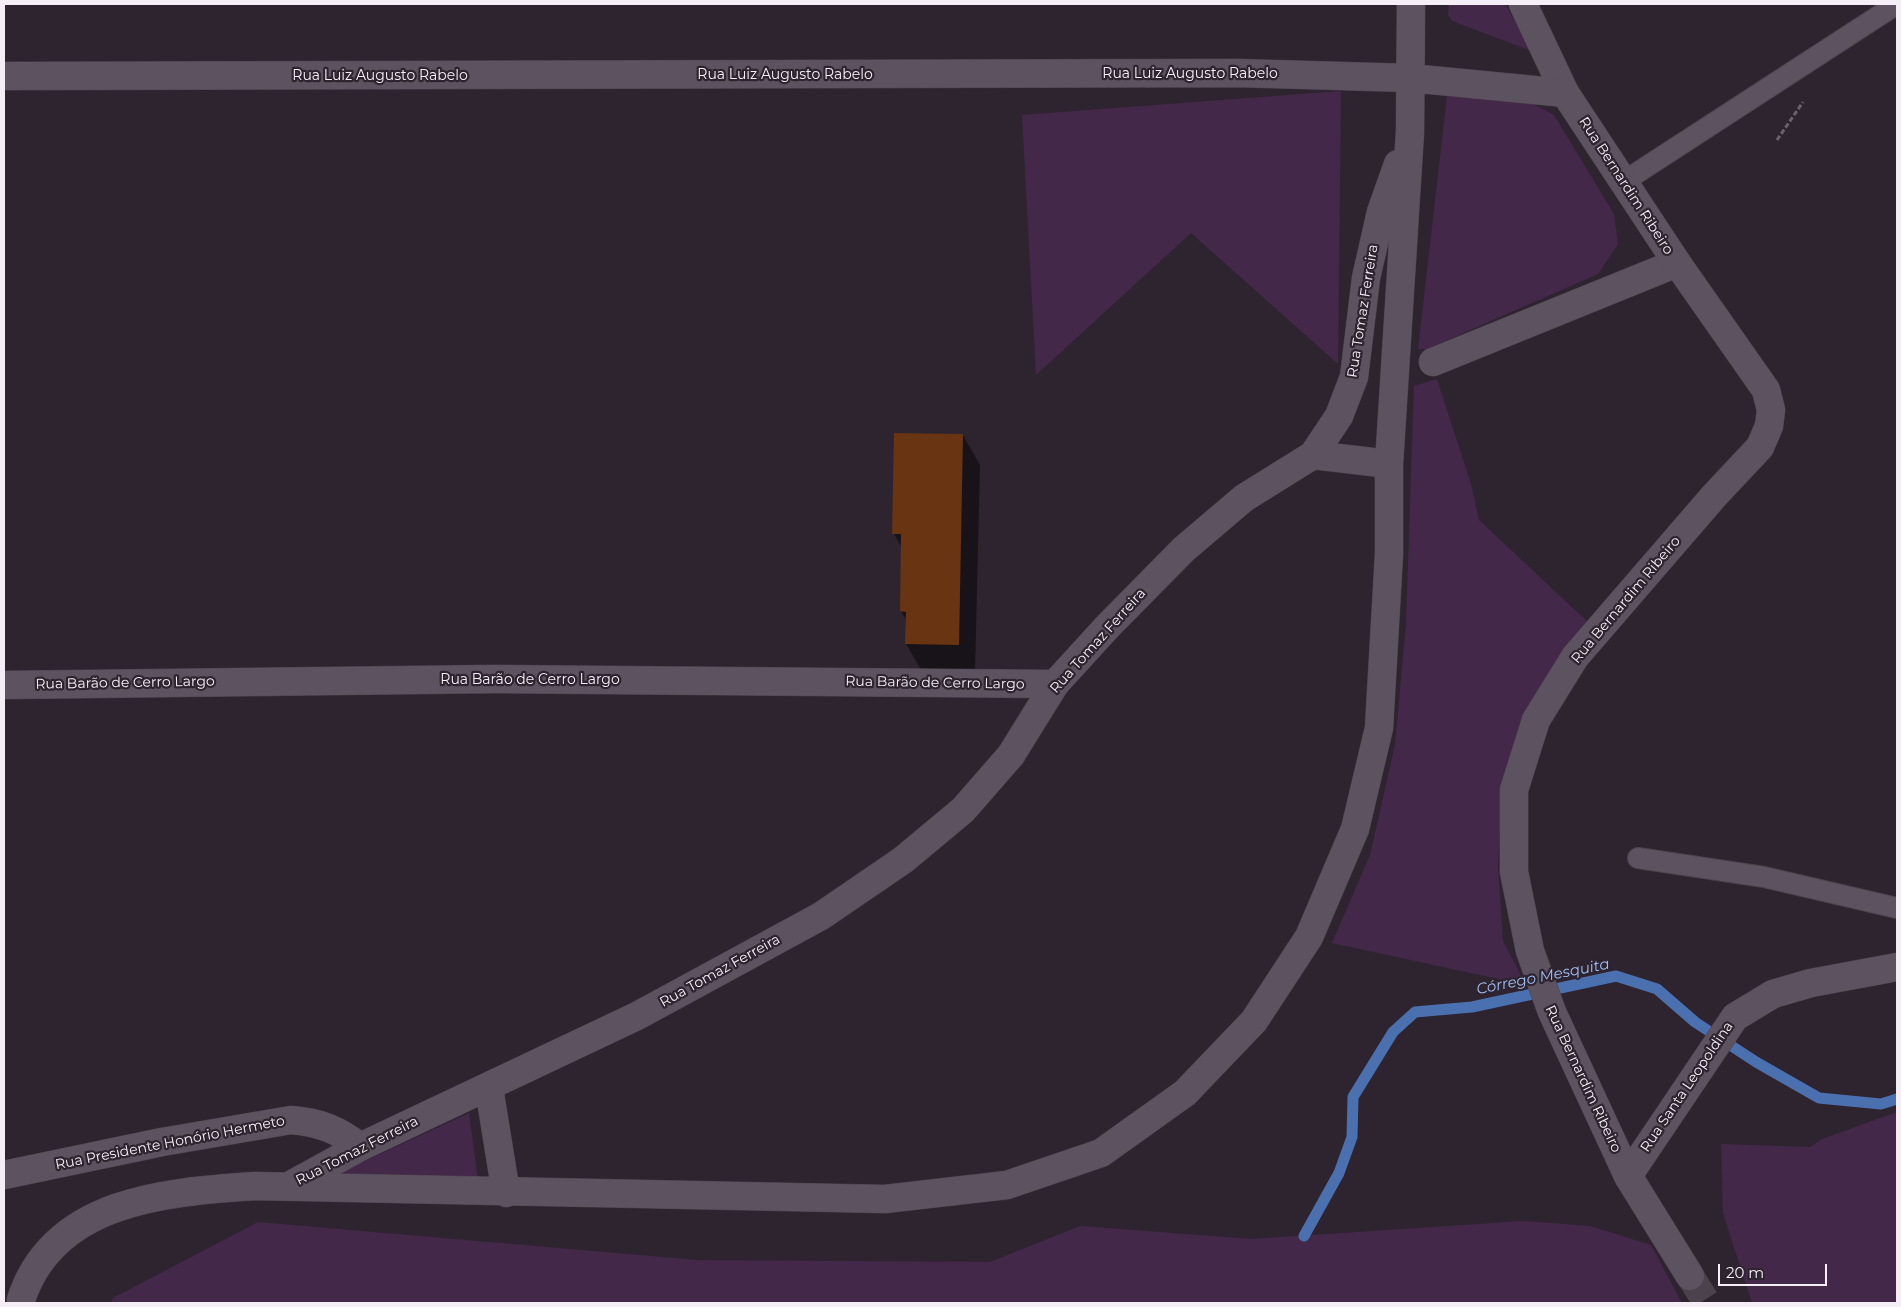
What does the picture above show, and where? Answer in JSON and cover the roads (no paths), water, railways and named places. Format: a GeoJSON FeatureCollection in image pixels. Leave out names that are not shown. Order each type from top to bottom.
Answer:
{"type":"FeatureCollection","features":[{"type":"Feature","properties":{"kind":"street"},"geometry":{"type":"LineString","coordinates":[[287,1187],[885,1200],[1007,1185],[1101,1153],[1184,1093],[1254,1021],[1309,937],[1355,829],[1379,728],[1388,554],[1390,464],[1410,132],[1410,4]]}},
{"type":"Feature","properties":{"kind":"street","name":"Rua Bernardim Ribeiro"},"geometry":{"type":"LineString","coordinates":[[1523,4],[1565,93],[1677,263],[1766,390],[1771,410],[1769,426],[1760,447],[1714,496],[1575,657],[1536,720],[1514,790],[1514,872],[1530,951],[1552,1012],[1628,1176],[1690,1276]]}},
{"type":"Feature","properties":{"kind":"street","name":"Rua Luiz Augusto Rabelo"},"geometry":{"type":"LineString","coordinates":[[4,76],[1237,74],[1410,78],[1565,93]]}},
{"type":"Feature","properties":{"kind":"street","name":"Rua Tomaz Ferreira"},"geometry":{"type":"LineString","coordinates":[[21,1300],[27,1282],[47,1250],[63,1235],[102,1214],[137,1201],[178,1192],[255,1186],[287,1187],[360,1147],[490,1088],[638,1016],[812,920],[902,860],[963,810],[1011,754],[1055,684],[1108,626],[1184,549],[1244,498],[1313,454],[1339,416],[1354,377],[1366,278],[1381,212],[1410,132]]}},
{"type":"Feature","properties":{"kind":"street"},"geometry":{"type":"LineString","coordinates":[[1432,362],[1677,263]]}},
{"type":"Feature","properties":{"kind":"street"},"geometry":{"type":"LineString","coordinates":[[1313,454],[1390,464]]}},
{"type":"Feature","properties":{"kind":"street","name":"Rua Barão de Cerro Largo"},"geometry":{"type":"LineString","coordinates":[[4,685],[494,679],[1055,684]]}},
{"type":"Feature","properties":{"kind":"street","name":"Rua Santa Leopoldina"},"geometry":{"type":"LineString","coordinates":[[1628,1176],[1735,1017],[1773,994],[1811,983],[1897,967]]}},
{"type":"Feature","properties":{"kind":"street"},"geometry":{"type":"LineString","coordinates":[[490,1088],[506,1193]]}},
{"type":"Feature","properties":{"kind":"street","name":"Rua Presidente Honório Hermeto"},"geometry":{"type":"LineString","coordinates":[[4,1175],[162,1142],[291,1120],[311,1122],[332,1128],[347,1136],[360,1147]]}},
{"type":"Feature","properties":{"kind":"lane"},"geometry":{"type":"LineString","coordinates":[[1623,182],[1897,4]]}},
{"type":"Feature","properties":{"kind":"lane"},"geometry":{"type":"LineString","coordinates":[[1638,858],[1764,877],[1897,908]]}},
{"type":"Feature","properties":{"kind":"waterway","name":"Córrego Mesquita"},"geometry":{"type":"LineString","coordinates":[[1304,1236],[1339,1173],[1352,1137],[1353,1097],[1393,1032],[1415,1012],[1472,1007],[1616,976],[1657,989],[1695,1022],[1756,1062],[1819,1098],[1881,1104],[1897,1099]]}},
{"type":"Feature","properties":{"kind":"tunnel"},"geometry":{"type":"LineString","coordinates":[[1690,1276],[1707,1303]]}}]}
